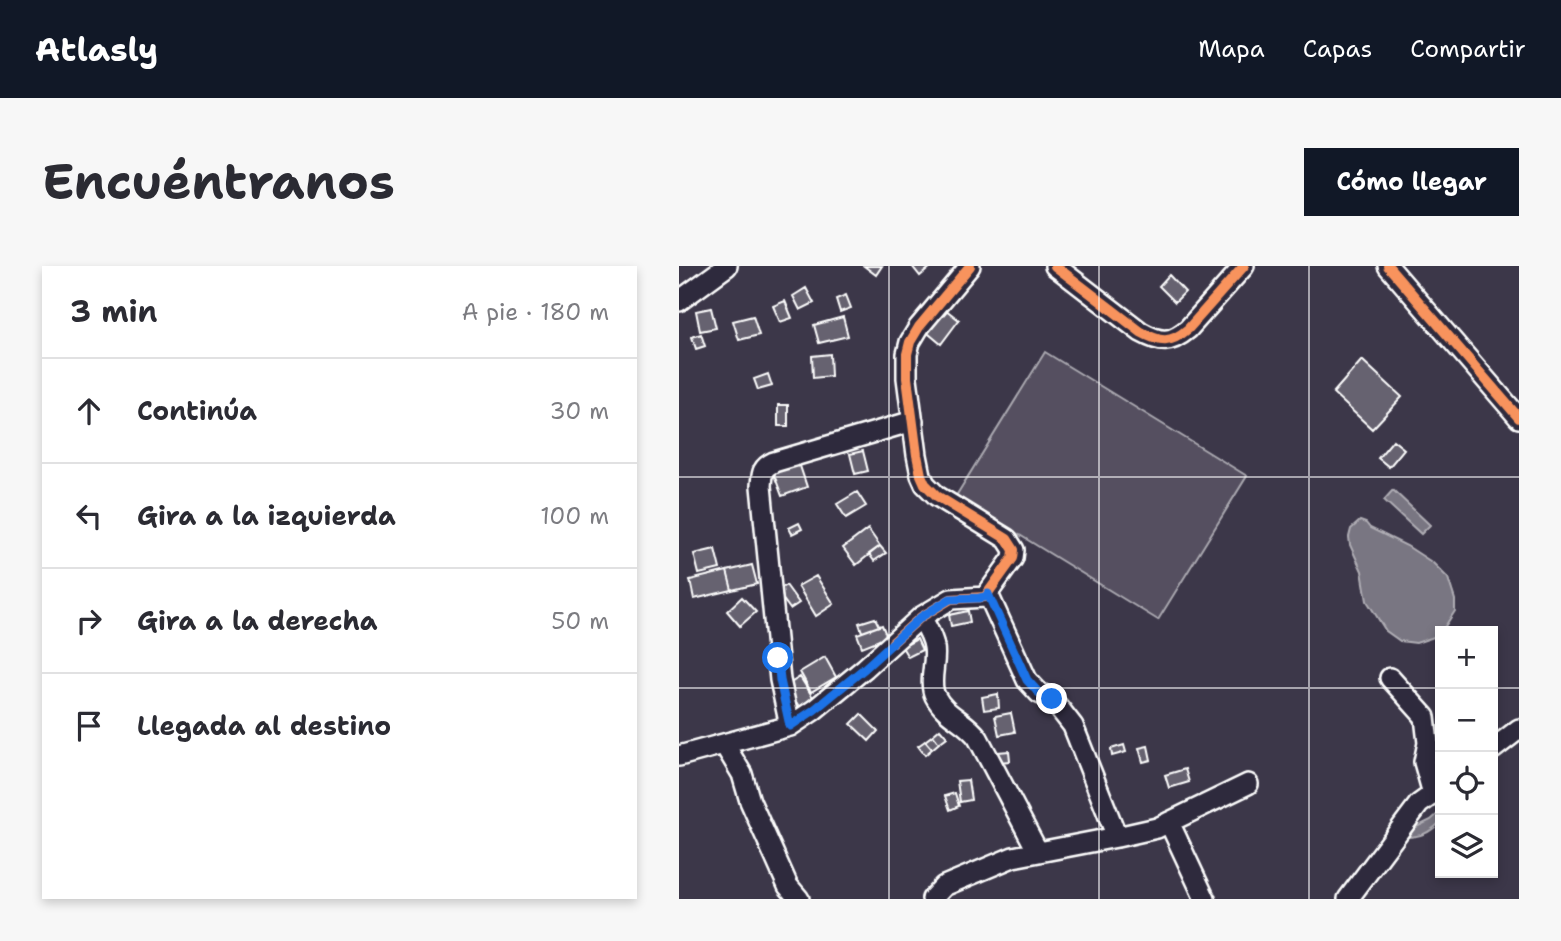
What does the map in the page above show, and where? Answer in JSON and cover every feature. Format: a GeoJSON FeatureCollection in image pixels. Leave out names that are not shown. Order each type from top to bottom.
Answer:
{"type":"FeatureCollection","features":[{"type":"Feature","properties":{"kind":"street"},"geometry":{"type":"LineString","coordinates":[[679,302],[727,266]]}},
{"type":"Feature","properties":{"kind":"street"},"geometry":{"type":"LineString","coordinates":[[679,756],[790,726],[814,710],[921,617],[950,599],[985,597],[1013,558],[1014,550],[1011,544],[1001,534],[930,490],[921,475],[917,455],[907,378],[907,354],[919,327],[970,266]]}},
{"type":"Feature","properties":{"kind":"street"},"geometry":{"type":"LineString","coordinates":[[1055,266],[1141,332],[1153,339],[1164,341],[1177,338],[1188,329],[1244,266]]}},
{"type":"Feature","properties":{"kind":"street"},"geometry":{"type":"LineString","coordinates":[[1388,266],[1519,418]]}},
{"type":"Feature","properties":{"kind":"street"},"geometry":{"type":"LineString","coordinates":[[790,726],[780,680],[762,474],[766,466],[774,462],[913,421]]}},
{"type":"Feature","properties":{"kind":"street"},"geometry":{"type":"LineString","coordinates":[[988,594],[1027,680],[1039,693],[1052,699],[1073,726],[1117,837]]}},
{"type":"Feature","properties":{"kind":"street"},"geometry":{"type":"LineString","coordinates":[[921,617],[935,650],[932,684],[934,695],[946,711],[970,726],[978,737],[1038,852]]}},
{"type":"Feature","properties":{"kind":"street"},"geometry":{"type":"LineString","coordinates":[[1390,678],[1425,717],[1428,743],[1424,762],[1435,790]]}},
{"type":"Feature","properties":{"kind":"street"},"geometry":{"type":"LineString","coordinates":[[1498,745],[1519,729]]}},
{"type":"Feature","properties":{"kind":"street"},"geometry":{"type":"LineString","coordinates":[[724,744],[742,774],[750,801],[788,886],[799,899]]}},
{"type":"Feature","properties":{"kind":"street"},"geometry":{"type":"LineString","coordinates":[[932,899],[944,886],[1013,857],[1157,828],[1248,785]]}},
{"type":"Feature","properties":{"kind":"street"},"geometry":{"type":"LineString","coordinates":[[1348,899],[1419,804],[1435,793]]}},
{"type":"Feature","properties":{"kind":"street"},"geometry":{"type":"LineString","coordinates":[[1169,822],[1205,899]]}},
{"type":"Feature","properties":{"kind":"shaded area"},"geometry":{"type":"Polygon","coordinates":[[[1045,352],[1247,476],[1158,620],[956,496],[1045,352]]]}},
{"type":"Feature","properties":{"kind":"shaded area"},"geometry":{"type":"Polygon","coordinates":[[[1393,490],[1430,525],[1421,534],[1384,500],[1393,490]]]}},
{"type":"Feature","properties":{"kind":"shaded area"},"geometry":{"type":"Polygon","coordinates":[[[1360,521],[1366,523],[1370,528],[1407,546],[1433,563],[1448,578],[1455,600],[1455,611],[1445,626],[1435,626],[1435,637],[1416,643],[1400,641],[1386,631],[1367,601],[1362,571],[1350,545],[1351,529],[1360,521]]]}},
{"type":"Feature","properties":{"kind":"shaded area"},"geometry":{"type":"Polygon","coordinates":[[[1435,816],[1435,826],[1429,832],[1406,837],[1410,830],[1435,816]]]}},
{"type":"Feature","properties":{"kind":"building"},"geometry":{"type":"Polygon","coordinates":[[[864,266],[882,266],[876,275],[864,266]]]}},
{"type":"Feature","properties":{"kind":"building"},"geometry":{"type":"Polygon","coordinates":[[[912,266],[932,266],[920,276],[912,266]]]}},
{"type":"Feature","properties":{"kind":"building"},"geometry":{"type":"Polygon","coordinates":[[[1169,275],[1185,292],[1175,302],[1159,286],[1169,275]]]}},
{"type":"Feature","properties":{"kind":"building"},"geometry":{"type":"Polygon","coordinates":[[[806,288],[814,303],[800,310],[793,296],[806,288]]]}},
{"type":"Feature","properties":{"kind":"building"},"geometry":{"type":"Polygon","coordinates":[[[846,295],[851,308],[840,312],[836,299],[846,295]]]}},
{"type":"Feature","properties":{"kind":"building"},"geometry":{"type":"Polygon","coordinates":[[[785,301],[792,318],[780,322],[773,306],[785,301]]]}},
{"type":"Feature","properties":{"kind":"building"},"geometry":{"type":"Polygon","coordinates":[[[941,306],[959,320],[941,344],[923,329],[941,306]]]}},
{"type":"Feature","properties":{"kind":"building"},"geometry":{"type":"Polygon","coordinates":[[[711,308],[716,328],[700,331],[696,311],[711,308]]]}},
{"type":"Feature","properties":{"kind":"building"},"geometry":{"type":"Polygon","coordinates":[[[753,316],[759,335],[739,340],[733,321],[753,316]]]}},
{"type":"Feature","properties":{"kind":"building"},"geometry":{"type":"Polygon","coordinates":[[[843,317],[848,336],[819,343],[814,325],[843,317]]]}},
{"type":"Feature","properties":{"kind":"building"},"geometry":{"type":"Polygon","coordinates":[[[701,334],[705,346],[696,349],[692,337],[701,334]]]}},
{"type":"Feature","properties":{"kind":"building"},"geometry":{"type":"Polygon","coordinates":[[[830,354],[831,376],[813,378],[812,356],[830,354]]]}},
{"type":"Feature","properties":{"kind":"building"},"geometry":{"type":"Polygon","coordinates":[[[1362,360],[1402,397],[1372,429],[1333,393],[1362,360]]]}},
{"type":"Feature","properties":{"kind":"building"},"geometry":{"type":"Polygon","coordinates":[[[768,374],[772,386],[758,390],[754,379],[768,374]]]}},
{"type":"Feature","properties":{"kind":"building"},"geometry":{"type":"Polygon","coordinates":[[[778,405],[788,405],[788,426],[778,426],[778,405]]]}},
{"type":"Feature","properties":{"kind":"building"},"geometry":{"type":"Polygon","coordinates":[[[1393,440],[1404,449],[1389,467],[1378,458],[1393,440]]]}},
{"type":"Feature","properties":{"kind":"building"},"geometry":{"type":"Polygon","coordinates":[[[863,451],[868,471],[855,474],[850,454],[863,451]]]}},
{"type":"Feature","properties":{"kind":"building"},"geometry":{"type":"Polygon","coordinates":[[[799,463],[807,487],[782,496],[773,472],[799,463]]]}},
{"type":"Feature","properties":{"kind":"building"},"geometry":{"type":"Polygon","coordinates":[[[857,492],[866,506],[846,518],[837,504],[857,492]]]}},
{"type":"Feature","properties":{"kind":"building"},"geometry":{"type":"Polygon","coordinates":[[[799,523],[802,529],[792,534],[789,528],[799,523]]]}},
{"type":"Feature","properties":{"kind":"building"},"geometry":{"type":"Polygon","coordinates":[[[868,529],[880,546],[856,565],[843,548],[868,529]]]}},
{"type":"Feature","properties":{"kind":"building"},"geometry":{"type":"Polygon","coordinates":[[[880,546],[886,553],[874,561],[869,554],[880,546]]]}},
{"type":"Feature","properties":{"kind":"building"},"geometry":{"type":"Polygon","coordinates":[[[715,549],[720,569],[699,574],[694,554],[715,549]]]}},
{"type":"Feature","properties":{"kind":"building"},"geometry":{"type":"Polygon","coordinates":[[[752,565],[757,584],[732,590],[727,571],[752,565]]]}},
{"type":"Feature","properties":{"kind":"building"},"geometry":{"type":"Polygon","coordinates":[[[727,571],[732,590],[694,599],[690,580],[727,571]]]}},
{"type":"Feature","properties":{"kind":"building"},"geometry":{"type":"Polygon","coordinates":[[[816,576],[834,604],[816,616],[798,586],[816,576]]]}},
{"type":"Feature","properties":{"kind":"building"},"geometry":{"type":"Polygon","coordinates":[[[786,585],[799,603],[790,609],[777,591],[786,585]]]}},
{"type":"Feature","properties":{"kind":"building"},"geometry":{"type":"Polygon","coordinates":[[[742,597],[756,612],[740,626],[727,611],[742,597]]]}},
{"type":"Feature","properties":{"kind":"building"},"geometry":{"type":"Polygon","coordinates":[[[968,611],[970,622],[951,626],[949,615],[968,611]]]}},
{"type":"Feature","properties":{"kind":"building"},"geometry":{"type":"Polygon","coordinates":[[[875,618],[879,626],[862,632],[859,623],[875,618]]]}},
{"type":"Feature","properties":{"kind":"building"},"geometry":{"type":"Polygon","coordinates":[[[882,625],[887,637],[862,647],[857,634],[882,625]]]}},
{"type":"Feature","properties":{"kind":"building"},"geometry":{"type":"Polygon","coordinates":[[[917,639],[922,650],[908,657],[902,647],[917,639]]]}},
{"type":"Feature","properties":{"kind":"building"},"geometry":{"type":"Polygon","coordinates":[[[825,657],[836,677],[811,692],[800,672],[825,657]]]}},
{"type":"Feature","properties":{"kind":"building"},"geometry":{"type":"Polygon","coordinates":[[[800,677],[814,699],[800,708],[786,686],[800,677]]]}},
{"type":"Feature","properties":{"kind":"building"},"geometry":{"type":"Polygon","coordinates":[[[998,694],[999,708],[984,710],[982,697],[998,694]]]}},
{"type":"Feature","properties":{"kind":"building"},"geometry":{"type":"Polygon","coordinates":[[[1011,713],[1015,732],[999,735],[995,716],[1011,713]]]}},
{"type":"Feature","properties":{"kind":"building"},"geometry":{"type":"Polygon","coordinates":[[[861,714],[878,731],[869,741],[851,724],[861,714]]]}},
{"type":"Feature","properties":{"kind":"building"},"geometry":{"type":"Polygon","coordinates":[[[940,729],[947,737],[939,743],[933,735],[940,729]]]}},
{"type":"Feature","properties":{"kind":"building"},"geometry":{"type":"Polygon","coordinates":[[[933,735],[939,743],[932,749],[925,741],[933,735]]]}},
{"type":"Feature","properties":{"kind":"building"},"geometry":{"type":"Polygon","coordinates":[[[925,741],[932,749],[925,755],[918,746],[925,741]]]}},
{"type":"Feature","properties":{"kind":"building"},"geometry":{"type":"Polygon","coordinates":[[[1124,745],[1126,752],[1112,756],[1111,749],[1124,745]]]}},
{"type":"Feature","properties":{"kind":"building"},"geometry":{"type":"Polygon","coordinates":[[[1148,746],[1151,760],[1143,762],[1139,748],[1148,746]]]}},
{"type":"Feature","properties":{"kind":"building"},"geometry":{"type":"Polygon","coordinates":[[[1009,751],[1010,761],[999,762],[998,752],[1009,751]]]}},
{"type":"Feature","properties":{"kind":"building"},"geometry":{"type":"Polygon","coordinates":[[[1185,769],[1189,782],[1169,788],[1165,775],[1185,769]]]}},
{"type":"Feature","properties":{"kind":"building"},"geometry":{"type":"Polygon","coordinates":[[[968,780],[971,800],[960,802],[957,781],[968,780]]]}},
{"type":"Feature","properties":{"kind":"building"},"geometry":{"type":"Polygon","coordinates":[[[955,793],[959,806],[950,810],[945,796],[955,793]]]}},
{"type":"Feature","properties":{"kind":"cycle path"},"geometry":{"type":"LineString","coordinates":[[893,642],[921,617],[951,599],[985,597],[1013,558],[1014,550],[1007,539],[937,496],[925,484],[917,455],[907,378],[910,342],[919,327],[970,266]]}},
{"type":"Feature","properties":{"kind":"cycle path"},"geometry":{"type":"LineString","coordinates":[[1055,266],[1141,332],[1160,340],[1176,337],[1188,329],[1244,266]]}},
{"type":"Feature","properties":{"kind":"cycle path"},"geometry":{"type":"LineString","coordinates":[[1388,266],[1519,418]]}},
{"type":"Feature","properties":{"kind":"route"},"geometry":{"type":"LineString","coordinates":[[778,658],[790,726],[865,668],[921,617],[950,599],[979,598],[988,594],[1027,680],[1039,693],[1052,699]]}}]}
